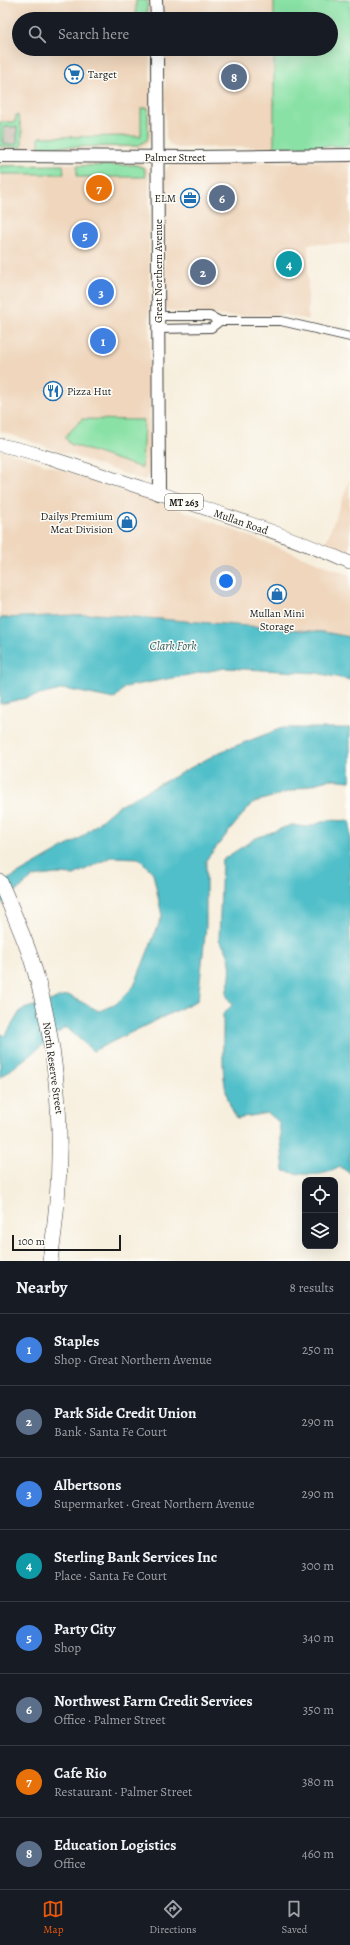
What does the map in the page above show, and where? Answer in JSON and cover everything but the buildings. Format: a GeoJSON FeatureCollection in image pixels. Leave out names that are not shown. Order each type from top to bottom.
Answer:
{"type":"FeatureCollection","features":[{"type":"Feature","properties":{"kind":"highway","name":"North Reserve Street"},"geometry":{"type":"LineString","coordinates":[[0,882],[18,923],[30,958],[41,996],[54,1064],[60,1115],[59,1190],[50,1261]]}},
{"type":"Feature","properties":{"kind":"main road","name":"Mullan Road"},"geometry":{"type":"LineString","coordinates":[[0,440],[16,448]]}},
{"type":"Feature","properties":{"kind":"main road","name":"Mullan Road"},"geometry":{"type":"LineString","coordinates":[[0,445],[16,448],[159,494],[280,535],[350,563]]}},
{"type":"Feature","properties":{"kind":"street"},"geometry":{"type":"LineString","coordinates":[[156,0],[157,12]]}},
{"type":"Feature","properties":{"kind":"street","name":"Great Northern Avenue"},"geometry":{"type":"LineString","coordinates":[[157,56],[156,157],[159,494]]}},
{"type":"Feature","properties":{"kind":"street","name":"Palmer Street"},"geometry":{"type":"LineString","coordinates":[[0,156],[156,157],[350,155]]}},
{"type":"Feature","properties":{"kind":"street"},"geometry":{"type":"LineString","coordinates":[[158,316],[210,316],[220,321],[281,321],[349,335]]}},
{"type":"Feature","properties":{"kind":"street"},"geometry":{"type":"LineString","coordinates":[[158,328],[211,328],[220,321]]}},
{"type":"Feature","properties":{"kind":"shaded area"},"geometry":{"type":"Polygon","coordinates":[[[0,0],[149,0],[150,12],[12,12],[12,56],[150,56],[151,135],[146,146],[140,148],[0,150],[0,0]]]}},
{"type":"Feature","properties":{"kind":"shaded area"},"geometry":{"type":"Polygon","coordinates":[[[163,0],[274,0],[274,12],[163,12],[163,0]]]}},
{"type":"Feature","properties":{"kind":"shaded area"},"geometry":{"type":"Polygon","coordinates":[[[164,56],[274,56],[274,147],[177,148],[170,145],[166,139],[164,56]]]}},
{"type":"Feature","properties":{"kind":"shaded area"},"geometry":{"type":"Polygon","coordinates":[[[4,127],[17,127],[17,144],[4,144],[4,127]]]}},
{"type":"Feature","properties":{"kind":"shaded area"},"geometry":{"type":"Polygon","coordinates":[[[350,161],[350,244],[308,244],[308,320],[285,315],[223,316],[175,312],[168,310],[165,306],[164,182],[165,173],[168,167],[173,163],[350,161]]]}},
{"type":"Feature","properties":{"kind":"shaded area"},"geometry":{"type":"Polygon","coordinates":[[[140,163],[149,170],[150,474],[146,479],[142,480],[0,431],[0,164],[140,163]]]}},
{"type":"Feature","properties":{"kind":"shaded area"},"geometry":{"type":"Polygon","coordinates":[[[0,449],[189,513],[350,575],[350,637],[324,632],[97,614],[0,618],[0,449]]]}},
{"type":"Feature","properties":{"kind":"shaded area"},"geometry":{"type":"Polygon","coordinates":[[[350,479],[350,555],[325,544],[350,479]]]}},
{"type":"Feature","properties":{"kind":"green space"},"geometry":{"type":"Polygon","coordinates":[[[136,0],[147,0],[147,12],[136,12],[136,0]]]}},
{"type":"Feature","properties":{"kind":"green space"},"geometry":{"type":"Polygon","coordinates":[[[274,0],[350,0],[350,146],[274,147],[274,56],[338,56],[338,12],[274,12],[274,0]]]}},
{"type":"Feature","properties":{"kind":"green space"},"geometry":{"type":"Polygon","coordinates":[[[141,108],[148,108],[148,136],[147,140],[137,146],[39,147],[39,137],[141,136],[141,108]]]}},
{"type":"Feature","properties":{"kind":"green space"},"geometry":{"type":"Polygon","coordinates":[[[16,115],[18,115],[22,131],[22,147],[0,147],[0,122],[15,122],[16,115]],[[4,127],[4,144],[17,144],[17,127],[4,127]]]}},
{"type":"Feature","properties":{"kind":"green space"},"geometry":{"type":"Polygon","coordinates":[[[63,165],[64,174],[0,174],[0,166],[63,165]]]}},
{"type":"Feature","properties":{"kind":"green space"},"geometry":{"type":"Polygon","coordinates":[[[136,165],[144,168],[146,177],[77,177],[77,166],[136,165]]]}},
{"type":"Feature","properties":{"kind":"green space"},"geometry":{"type":"Polygon","coordinates":[[[82,419],[144,420],[142,468],[70,444],[65,437],[82,419]]]}},
{"type":"Feature","properties":{"kind":"water","name":"Clark Fork"},"geometry":{"type":"Polygon","coordinates":[[[97,614],[324,632],[350,637],[350,680],[317,673],[225,668],[125,687],[114,699],[65,689],[0,704],[0,618],[97,614]]]}},
{"type":"Feature","properties":{"kind":"water"},"geometry":{"type":"Polygon","coordinates":[[[282,728],[350,728],[350,781],[330,779],[252,803],[206,860],[206,926],[198,1000],[93,1051],[66,1027],[0,1078],[0,1033],[5,1036],[21,1010],[68,995],[99,1011],[116,1004],[134,986],[162,916],[153,873],[139,858],[111,857],[74,875],[56,874],[33,877],[0,905],[0,884],[79,839],[117,807],[220,752],[282,728]]]}},
{"type":"Feature","properties":{"kind":"water"},"geometry":{"type":"Polygon","coordinates":[[[328,820],[350,821],[350,1173],[340,1167],[326,1173],[312,1175],[284,1171],[279,1122],[268,1113],[237,1118],[227,1095],[223,1068],[223,1014],[232,1005],[226,994],[230,979],[229,959],[219,940],[222,860],[256,838],[291,825],[308,827],[328,820]]]}},
{"type":"Feature","properties":{"kind":"place","name":"Target"},"geometry":{"type":"Point","coordinates":[74,74]}},
{"type":"Feature","properties":{"kind":"place","name":"Education Logistics"},"geometry":{"type":"Point","coordinates":[234,77]}},
{"type":"Feature","properties":{"kind":"place","name":"Cafe Rio"},"geometry":{"type":"Point","coordinates":[99,188]}},
{"type":"Feature","properties":{"kind":"place","name":"ELM"},"geometry":{"type":"Point","coordinates":[190,198]}},
{"type":"Feature","properties":{"kind":"place","name":"Northwest Farm Credit Services"},"geometry":{"type":"Point","coordinates":[222,198]}},
{"type":"Feature","properties":{"kind":"place","name":"Party City"},"geometry":{"type":"Point","coordinates":[85,235]}},
{"type":"Feature","properties":{"kind":"place","name":"Sterling Bank Services Inc"},"geometry":{"type":"Point","coordinates":[289,264]}},
{"type":"Feature","properties":{"kind":"place","name":"Park Side Credit Union"},"geometry":{"type":"Point","coordinates":[203,272]}},
{"type":"Feature","properties":{"kind":"place","name":"Albertsons"},"geometry":{"type":"Point","coordinates":[101,292]}},
{"type":"Feature","properties":{"kind":"place","name":"Staples"},"geometry":{"type":"Point","coordinates":[103,341]}},
{"type":"Feature","properties":{"kind":"place","name":"Pizza Hut"},"geometry":{"type":"Point","coordinates":[53,391]}},
{"type":"Feature","properties":{"kind":"place","name":"Dailys Premium Meat Division"},"geometry":{"type":"Point","coordinates":[127,522]}},
{"type":"Feature","properties":{"kind":"place","name":"Mullan Mini Storage"},"geometry":{"type":"Point","coordinates":[277,594]}}]}
